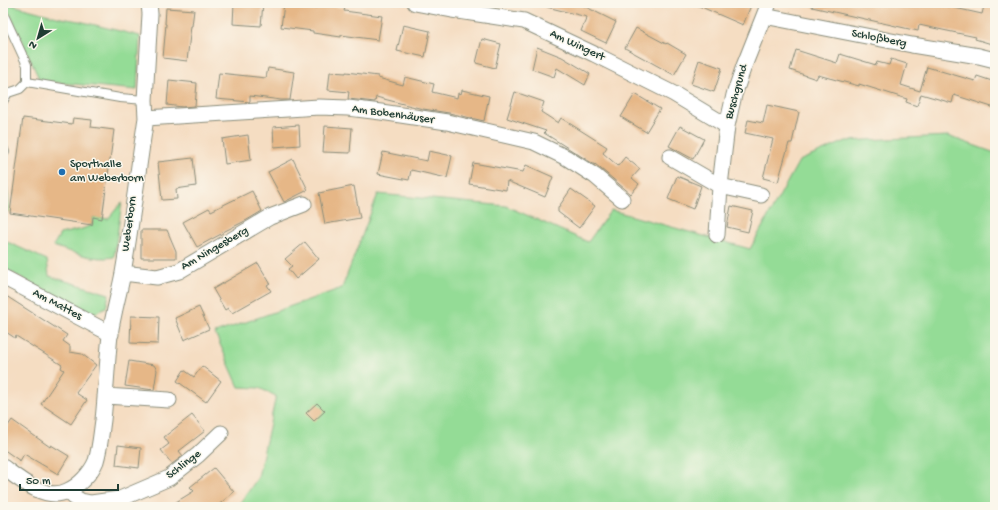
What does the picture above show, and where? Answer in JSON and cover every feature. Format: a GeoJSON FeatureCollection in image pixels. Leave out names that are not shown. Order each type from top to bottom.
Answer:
{"type":"FeatureCollection","features":[{"type":"Feature","properties":{"kind":"street","name":"Weberborn"},"geometry":{"type":"LineString","coordinates":[[68,491],[88,474],[95,463],[99,449],[106,396],[110,334],[122,273],[146,118],[145,100],[150,21],[148,3]]}},
{"type":"Feature","properties":{"kind":"street","name":"Am Wingert"},"geometry":{"type":"LineString","coordinates":[[422,4],[524,21],[674,94],[727,126]]}},
{"type":"Feature","properties":{"kind":"street","name":"Buschgrund"},"geometry":{"type":"LineString","coordinates":[[717,235],[720,186],[727,126],[734,95],[766,10]]}},
{"type":"Feature","properties":{"kind":"street","name":"Schloßberg"},"geometry":{"type":"LineString","coordinates":[[766,10],[912,45],[995,60]]}},
{"type":"Feature","properties":{"kind":"street","name":"Am Bobenhäuser"},"geometry":{"type":"LineString","coordinates":[[146,118],[318,107],[348,108],[447,122],[534,142],[567,158],[595,176],[622,199]]}},
{"type":"Feature","properties":{"kind":"street"},"geometry":{"type":"LineString","coordinates":[[670,157],[720,186],[761,195]]}},
{"type":"Feature","properties":{"kind":"street","name":"Am Ningesberg"},"geometry":{"type":"LineString","coordinates":[[122,273],[157,278],[179,271],[270,217],[304,204]]}},
{"type":"Feature","properties":{"kind":"street","name":"Am Mattes"},"geometry":{"type":"LineString","coordinates":[[3,277],[110,334]]}},
{"type":"Feature","properties":{"kind":"street"},"geometry":{"type":"LineString","coordinates":[[106,396],[168,400]]}},
{"type":"Feature","properties":{"kind":"street","name":"Schlinge"},"geometry":{"type":"LineString","coordinates":[[68,491],[81,501],[91,503],[120,499],[169,478],[198,455],[221,433]]}},
{"type":"Feature","properties":{"kind":"street"},"geometry":{"type":"LineString","coordinates":[[3,467],[37,490],[50,494],[60,494],[68,491]]}},
{"type":"Feature","properties":{"kind":"lane"},"geometry":{"type":"LineString","coordinates":[[3,13],[26,65],[27,82],[20,89],[8,93],[3,101]]}},
{"type":"Feature","properties":{"kind":"lane"},"geometry":{"type":"LineString","coordinates":[[27,82],[120,98],[145,100]]}},
{"type":"Feature","properties":{"kind":"lane"},"geometry":{"type":"LineString","coordinates":[[3,86],[8,93]]}},
{"type":"Feature","properties":{"kind":"green space"},"geometry":{"type":"Polygon","coordinates":[[[5,3],[61,18],[140,36],[137,90],[40,81],[5,3]]]}},
{"type":"Feature","properties":{"kind":"green space"},"geometry":{"type":"Polygon","coordinates":[[[948,136],[995,153],[995,507],[238,507],[258,477],[276,396],[259,388],[239,387],[215,333],[342,288],[378,194],[506,206],[588,242],[611,210],[750,249],[799,161],[846,141],[948,136]]]}},
{"type":"Feature","properties":{"kind":"green space"},"geometry":{"type":"Polygon","coordinates":[[[3,184],[7,187],[10,213],[3,208],[3,184]]]}},
{"type":"Feature","properties":{"kind":"green space"},"geometry":{"type":"Polygon","coordinates":[[[122,202],[114,257],[91,257],[53,246],[60,234],[92,225],[93,217],[108,219],[122,202]]]}},
{"type":"Feature","properties":{"kind":"green space"},"geometry":{"type":"Polygon","coordinates":[[[3,240],[47,260],[49,276],[109,294],[106,308],[95,313],[84,311],[3,268],[3,240]]]}},
{"type":"Feature","properties":{"kind":"building"},"geometry":{"type":"Polygon","coordinates":[[[234,3],[263,3],[261,26],[233,24],[234,3]]]}},
{"type":"Feature","properties":{"kind":"building"},"geometry":{"type":"Polygon","coordinates":[[[547,3],[578,3],[616,22],[606,43],[581,31],[587,17],[547,7],[547,3]]]}},
{"type":"Feature","properties":{"kind":"building"},"geometry":{"type":"Polygon","coordinates":[[[692,3],[752,3],[743,25],[692,3]]]}},
{"type":"Feature","properties":{"kind":"building"},"geometry":{"type":"Polygon","coordinates":[[[813,3],[932,3],[982,14],[984,6],[995,9],[995,45],[975,39],[976,37],[919,25],[918,31],[812,7],[813,3]]]}},
{"type":"Feature","properties":{"kind":"building"},"geometry":{"type":"Polygon","coordinates":[[[284,4],[316,8],[317,4],[345,8],[344,11],[382,16],[378,40],[341,35],[341,37],[313,33],[313,31],[281,27],[284,4]]]}},
{"type":"Feature","properties":{"kind":"building"},"geometry":{"type":"Polygon","coordinates":[[[166,8],[194,10],[187,61],[163,58],[166,8]]]}},
{"type":"Feature","properties":{"kind":"building"},"geometry":{"type":"Polygon","coordinates":[[[403,25],[430,31],[425,57],[397,51],[403,25]]]}},
{"type":"Feature","properties":{"kind":"building"},"geometry":{"type":"Polygon","coordinates":[[[636,28],[686,54],[674,75],[625,48],[636,28]]]}},
{"type":"Feature","properties":{"kind":"building"},"geometry":{"type":"Polygon","coordinates":[[[482,39],[501,44],[495,68],[476,63],[482,39]]]}},
{"type":"Feature","properties":{"kind":"building"},"geometry":{"type":"Polygon","coordinates":[[[537,47],[562,57],[590,74],[585,85],[557,68],[554,77],[532,69],[537,47]]]}},
{"type":"Feature","properties":{"kind":"building"},"geometry":{"type":"Polygon","coordinates":[[[796,50],[837,63],[840,54],[876,65],[877,62],[889,65],[891,59],[907,64],[901,85],[920,91],[927,67],[975,81],[977,76],[995,82],[995,108],[954,95],[952,103],[921,94],[917,106],[906,102],[907,99],[859,84],[859,86],[818,75],[816,79],[790,70],[796,50]]]}},
{"type":"Feature","properties":{"kind":"building"},"geometry":{"type":"Polygon","coordinates":[[[699,60],[722,68],[714,92],[691,84],[699,60]]]}},
{"type":"Feature","properties":{"kind":"building"},"geometry":{"type":"Polygon","coordinates":[[[268,68],[294,72],[290,100],[250,96],[250,102],[216,99],[219,73],[266,78],[268,68]]]}},
{"type":"Feature","properties":{"kind":"building"},"geometry":{"type":"Polygon","coordinates":[[[330,72],[346,72],[378,76],[378,78],[403,85],[405,77],[434,84],[432,92],[457,98],[458,93],[461,94],[462,90],[489,96],[484,121],[423,109],[376,97],[375,102],[348,99],[349,92],[328,90],[330,72]]]}},
{"type":"Feature","properties":{"kind":"building"},"geometry":{"type":"Polygon","coordinates":[[[169,80],[197,83],[195,106],[182,107],[167,105],[169,80]]]}},
{"type":"Feature","properties":{"kind":"building"},"geometry":{"type":"Polygon","coordinates":[[[515,92],[544,102],[541,112],[558,123],[561,118],[607,147],[603,153],[618,166],[625,157],[640,169],[632,178],[639,184],[631,194],[595,164],[544,133],[546,131],[507,118],[515,92]]]}},
{"type":"Feature","properties":{"kind":"building"},"geometry":{"type":"Polygon","coordinates":[[[635,94],[660,109],[646,132],[621,117],[635,94]]]}},
{"type":"Feature","properties":{"kind":"building"},"geometry":{"type":"Polygon","coordinates":[[[767,105],[799,112],[792,143],[789,143],[778,182],[763,178],[773,139],[745,133],[748,120],[763,123],[767,105]]]}},
{"type":"Feature","properties":{"kind":"building","name":"Sporthalle am Weberborn"},"geometry":{"type":"Polygon","coordinates":[[[23,118],[72,124],[73,118],[92,120],[91,127],[114,130],[102,219],[93,217],[92,225],[10,213],[23,118]]]}},
{"type":"Feature","properties":{"kind":"building"},"geometry":{"type":"Polygon","coordinates":[[[299,125],[300,145],[274,147],[273,127],[299,125]]]}},
{"type":"Feature","properties":{"kind":"building"},"geometry":{"type":"Polygon","coordinates":[[[325,126],[352,128],[350,153],[323,152],[325,126]]]}},
{"type":"Feature","properties":{"kind":"building"},"geometry":{"type":"Polygon","coordinates":[[[680,126],[704,139],[693,159],[669,146],[680,126]]]}},
{"type":"Feature","properties":{"kind":"building"},"geometry":{"type":"Polygon","coordinates":[[[248,135],[251,160],[225,164],[222,139],[248,135]]]}},
{"type":"Feature","properties":{"kind":"building"},"geometry":{"type":"Polygon","coordinates":[[[429,151],[452,156],[447,178],[411,170],[409,180],[378,174],[383,152],[427,161],[429,151]]]}},
{"type":"Feature","properties":{"kind":"building"},"geometry":{"type":"Polygon","coordinates":[[[193,158],[196,186],[176,189],[177,199],[162,200],[158,162],[193,158]]]}},
{"type":"Feature","properties":{"kind":"building"},"geometry":{"type":"Polygon","coordinates":[[[293,159],[308,190],[284,202],[268,172],[293,159]]]}},
{"type":"Feature","properties":{"kind":"building"},"geometry":{"type":"Polygon","coordinates":[[[473,163],[523,172],[526,165],[553,177],[545,197],[507,181],[506,190],[469,184],[473,163]]]}},
{"type":"Feature","properties":{"kind":"building"},"geometry":{"type":"Polygon","coordinates":[[[677,176],[701,186],[693,209],[668,199],[677,176]]]}},
{"type":"Feature","properties":{"kind":"building"},"geometry":{"type":"Polygon","coordinates":[[[354,186],[360,218],[325,224],[319,193],[354,186]]]}},
{"type":"Feature","properties":{"kind":"building"},"geometry":{"type":"Polygon","coordinates":[[[571,189],[595,206],[579,228],[558,212],[558,208],[571,189]]]}},
{"type":"Feature","properties":{"kind":"building"},"geometry":{"type":"Polygon","coordinates":[[[252,191],[262,211],[197,247],[183,222],[209,208],[211,211],[252,191]]]}},
{"type":"Feature","properties":{"kind":"building"},"geometry":{"type":"Polygon","coordinates":[[[731,206],[753,211],[748,232],[727,227],[731,206]]]}},
{"type":"Feature","properties":{"kind":"building"},"geometry":{"type":"Polygon","coordinates":[[[141,230],[167,230],[176,251],[176,258],[141,258],[141,230]]]}},
{"type":"Feature","properties":{"kind":"building"},"geometry":{"type":"Polygon","coordinates":[[[305,242],[319,259],[296,279],[288,269],[292,266],[285,259],[305,242]]]}},
{"type":"Feature","properties":{"kind":"building"},"geometry":{"type":"Polygon","coordinates":[[[258,263],[270,283],[267,285],[271,291],[232,313],[228,308],[225,310],[213,289],[258,263]]]}},
{"type":"Feature","properties":{"kind":"building"},"geometry":{"type":"Polygon","coordinates":[[[3,294],[67,335],[63,341],[70,346],[70,352],[82,354],[96,365],[76,393],[87,400],[71,424],[41,404],[64,370],[61,368],[62,365],[16,336],[15,338],[3,330],[3,294]]]}},
{"type":"Feature","properties":{"kind":"building"},"geometry":{"type":"Polygon","coordinates":[[[199,307],[209,329],[184,340],[175,318],[199,307]]]}},
{"type":"Feature","properties":{"kind":"building"},"geometry":{"type":"Polygon","coordinates":[[[131,316],[159,317],[158,344],[130,343],[131,316]]]}},
{"type":"Feature","properties":{"kind":"building"},"geometry":{"type":"Polygon","coordinates":[[[129,361],[154,365],[157,370],[154,390],[125,386],[129,361]]]}},
{"type":"Feature","properties":{"kind":"building"},"geometry":{"type":"Polygon","coordinates":[[[202,366],[221,381],[206,402],[177,381],[184,370],[194,377],[202,366]]]}},
{"type":"Feature","properties":{"kind":"building"},"geometry":{"type":"Polygon","coordinates":[[[317,403],[325,411],[314,421],[306,413],[317,403]]]}},
{"type":"Feature","properties":{"kind":"building"},"geometry":{"type":"Polygon","coordinates":[[[192,415],[205,431],[179,451],[183,456],[172,464],[161,450],[169,444],[164,437],[192,415]]]}},
{"type":"Feature","properties":{"kind":"building"},"geometry":{"type":"Polygon","coordinates":[[[12,420],[50,447],[51,445],[69,456],[58,474],[24,454],[20,461],[3,449],[3,433],[12,420]]]}},
{"type":"Feature","properties":{"kind":"building"},"geometry":{"type":"Polygon","coordinates":[[[118,445],[141,448],[139,468],[116,465],[118,445]]]}},
{"type":"Feature","properties":{"kind":"building"},"geometry":{"type":"Polygon","coordinates":[[[214,468],[234,492],[216,507],[168,507],[194,491],[190,487],[214,468]]]}},
{"type":"Feature","properties":{"kind":"place","name":"Sporthalle am Weberborn"},"geometry":{"type":"Point","coordinates":[62,172]}}]}
